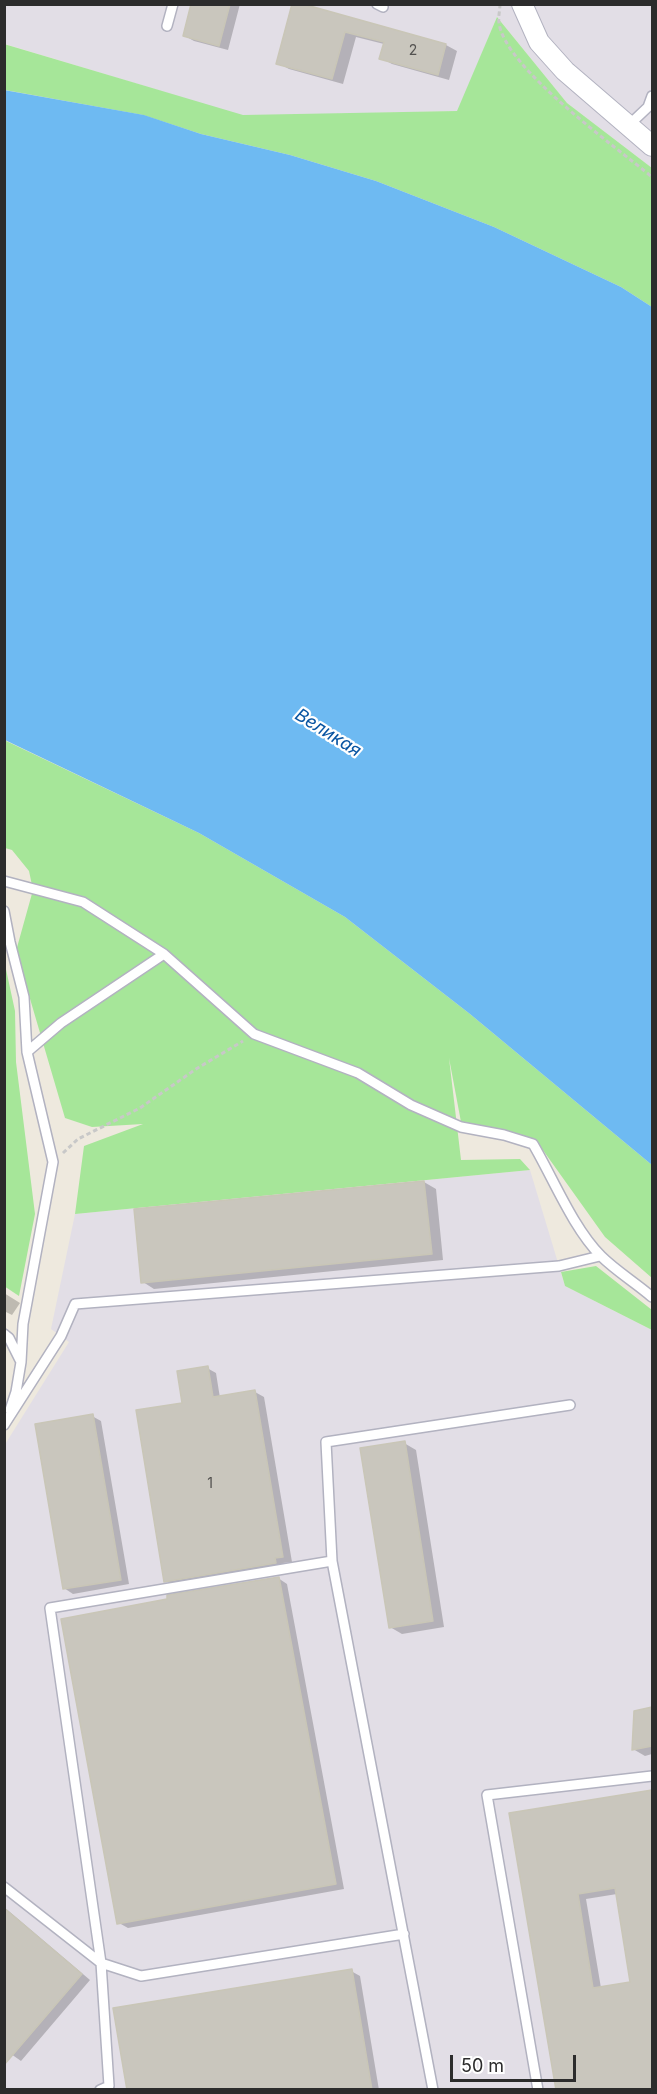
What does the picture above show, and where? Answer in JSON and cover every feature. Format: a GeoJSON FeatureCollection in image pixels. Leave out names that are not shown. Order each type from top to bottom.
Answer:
{"type":"FeatureCollection","features":[{"type":"Feature","properties":{"kind":"street"},"geometry":{"type":"LineString","coordinates":[[522,4],[539,42],[565,71],[652,146]]}},
{"type":"Feature","properties":{"kind":"lane"},"geometry":{"type":"LineString","coordinates":[[167,26],[173,4]]}},
{"type":"Feature","properties":{"kind":"lane"},"geometry":{"type":"LineString","coordinates":[[629,125],[648,107],[652,96]]}},
{"type":"Feature","properties":{"kind":"lane"},"geometry":{"type":"LineString","coordinates":[[4,881],[83,902],[164,954],[254,1034],[358,1072],[411,1105],[460,1127],[504,1135],[533,1144],[573,1216],[600,1256],[652,1297]]}},
{"type":"Feature","properties":{"kind":"lane"},"geometry":{"type":"LineString","coordinates":[[4,911],[24,998],[27,1052],[53,1162],[23,1324],[21,1362],[16,1392],[4,1424]]}},
{"type":"Feature","properties":{"kind":"lane"},"geometry":{"type":"LineString","coordinates":[[27,1052],[61,1023],[164,954]]}},
{"type":"Feature","properties":{"kind":"lane"},"geometry":{"type":"LineString","coordinates":[[4,1424],[61,1336],[75,1304],[559,1266],[600,1256]]}},
{"type":"Feature","properties":{"kind":"lane"},"geometry":{"type":"LineString","coordinates":[[4,1334],[9,1338],[21,1362]]}},
{"type":"Feature","properties":{"kind":"lane"},"geometry":{"type":"LineString","coordinates":[[433,2090],[332,1561],[326,1443],[570,1405]]}},
{"type":"Feature","properties":{"kind":"lane"},"geometry":{"type":"LineString","coordinates":[[100,2090],[109,2086],[101,1963],[50,1608],[332,1561]]}},
{"type":"Feature","properties":{"kind":"lane"},"geometry":{"type":"LineString","coordinates":[[538,2090],[487,1795],[652,1776]]}},
{"type":"Feature","properties":{"kind":"lane"},"geometry":{"type":"LineString","coordinates":[[4,1887],[101,1963],[141,1976],[404,1934]]}},
{"type":"Feature","properties":{"kind":"path"},"geometry":{"type":"LineString","coordinates":[[500,4],[499,22],[503,37],[543,88],[652,177]]}},
{"type":"Feature","properties":{"kind":"path"},"geometry":{"type":"LineString","coordinates":[[53,1162],[78,1139],[140,1108],[196,1069],[254,1034]]}},
{"type":"Feature","properties":{"kind":"shaded area"},"geometry":{"type":"Polygon","coordinates":[[[4,5],[652,5],[652,168],[567,103],[497,17],[458,111],[243,116],[5,44],[4,5]]]}},
{"type":"Feature","properties":{"kind":"shaded area"},"geometry":{"type":"Polygon","coordinates":[[[530,1170],[565,1286],[652,1330],[652,2089],[5,2089],[4,1446],[69,1342],[51,1329],[75,1214],[530,1170]]]}},
{"type":"Feature","properties":{"kind":"green space"},"geometry":{"type":"Polygon","coordinates":[[[497,17],[567,103],[652,168],[652,307],[621,287],[494,227],[376,181],[290,155],[201,134],[143,115],[5,90],[4,44],[243,115],[457,111],[497,17]]]}},
{"type":"Feature","properties":{"kind":"green space"},"geometry":{"type":"Polygon","coordinates":[[[4,740],[199,833],[345,917],[470,1014],[652,1165],[652,1278],[605,1237],[535,1139],[461,1122],[449,1058],[461,1160],[520,1159],[530,1170],[75,1214],[84,1146],[143,1124],[92,1127],[65,1118],[16,951],[33,890],[29,871],[12,850],[5,848],[4,740]]]}},
{"type":"Feature","properties":{"kind":"green space"},"geometry":{"type":"Polygon","coordinates":[[[4,960],[15,1011],[16,1062],[35,1214],[19,1296],[4,1286],[4,960]]]}},
{"type":"Feature","properties":{"kind":"green space"},"geometry":{"type":"Polygon","coordinates":[[[596,1266],[652,1310],[652,1330],[565,1286],[561,1272],[596,1266]]]}},
{"type":"Feature","properties":{"kind":"water","name":"Великая"},"geometry":{"type":"Polygon","coordinates":[[[4,90],[144,115],[201,134],[290,155],[376,181],[494,227],[621,287],[652,307],[652,1165],[470,1014],[345,917],[199,833],[5,740],[4,90]]]}},
{"type":"Feature","properties":{"kind":"building"},"geometry":{"type":"Polygon","coordinates":[[[191,4],[230,4],[219,46],[183,36],[191,4]]]}},
{"type":"Feature","properties":{"kind":"building"},"geometry":{"type":"Polygon","coordinates":[[[292,4],[303,4],[446,44],[438,75],[379,59],[384,42],[345,32],[332,79],[276,64],[292,4]]]}},
{"type":"Feature","properties":{"kind":"building"},"geometry":{"type":"Polygon","coordinates":[[[424,1181],[432,1254],[141,1283],[134,1209],[424,1181]]]}},
{"type":"Feature","properties":{"kind":"building"},"geometry":{"type":"Polygon","coordinates":[[[208,1366],[213,1397],[255,1390],[283,1557],[275,1558],[276,1563],[164,1582],[136,1410],[182,1403],[177,1371],[208,1366]]]}},
{"type":"Feature","properties":{"kind":"building"},"geometry":{"type":"Polygon","coordinates":[[[93,1414],[121,1580],[63,1589],[35,1424],[93,1414]]]}},
{"type":"Feature","properties":{"kind":"building"},"geometry":{"type":"Polygon","coordinates":[[[405,1441],[433,1621],[389,1628],[360,1448],[405,1441]]]}},
{"type":"Feature","properties":{"kind":"building"},"geometry":{"type":"Polygon","coordinates":[[[279,1577],[336,1884],[117,1924],[61,1619],[167,1599],[167,1595],[279,1577]]]}},
{"type":"Feature","properties":{"kind":"building"},"geometry":{"type":"Polygon","coordinates":[[[652,1707],[652,1746],[632,1750],[634,1711],[652,1707]]]}},
{"type":"Feature","properties":{"kind":"building"},"geometry":{"type":"Polygon","coordinates":[[[652,1790],[652,2090],[556,2090],[509,1813],[652,1790]],[[615,1888],[578,1894],[593,1988],[630,1982],[615,1888]]]}},
{"type":"Feature","properties":{"kind":"building"},"geometry":{"type":"Polygon","coordinates":[[[4,1908],[82,1974],[4,2065],[4,1908]]]}},
{"type":"Feature","properties":{"kind":"building"},"geometry":{"type":"Polygon","coordinates":[[[352,1969],[372,2090],[127,2090],[113,2008],[352,1969]]]}}]}
